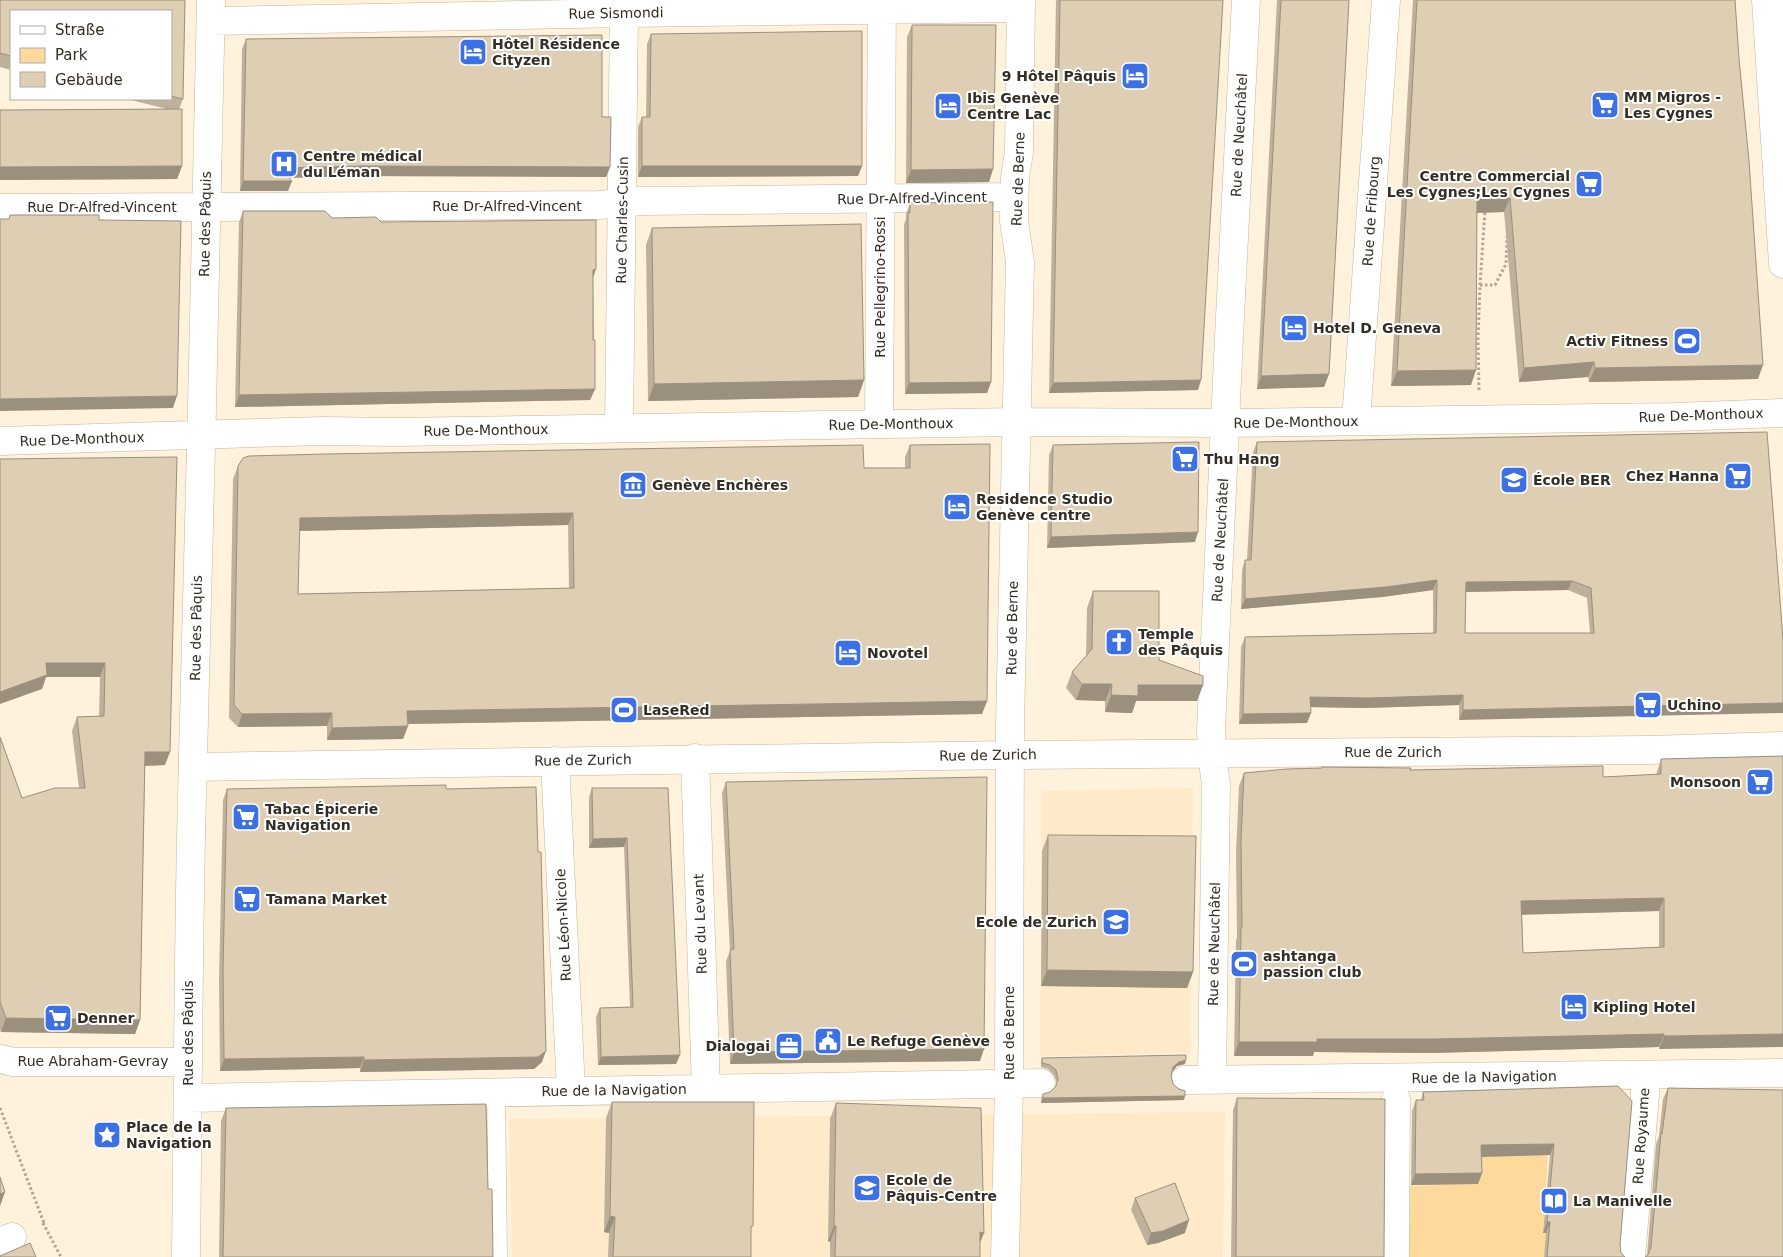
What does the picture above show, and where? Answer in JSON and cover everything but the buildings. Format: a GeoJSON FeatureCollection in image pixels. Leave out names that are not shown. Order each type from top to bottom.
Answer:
{"type":"FeatureCollection","features":[{"type":"Feature","properties":{"kind":"street","name":"Rue de Neuchâtel"},"geometry":{"type":"LineString","coordinates":[[1212,1080],[1216,785],[1211,730],[1246,0]]}},
{"type":"Feature","properties":{"kind":"street","name":"Rue de Fribourg"},"geometry":{"type":"LineString","coordinates":[[1356,421],[1386,0]]}},
{"type":"Feature","properties":{"kind":"street"},"geometry":{"type":"LineString","coordinates":[[1766,0],[1783,264]]}},
{"type":"Feature","properties":{"kind":"street","name":"Rue Sismondi"},"geometry":{"type":"LineString","coordinates":[[211,11],[624,13],[882,5],[1021,4]]}},
{"type":"Feature","properties":{"kind":"street","name":"Rue de Berne"},"geometry":{"type":"LineString","coordinates":[[1005,1257],[1009,1084],[1010,755],[1020,262],[1014,222],[1014,197],[1019,152],[1021,4]]}},
{"type":"Feature","properties":{"kind":"street","name":"Rue Pellegrino-Rossi"},"geometry":{"type":"LineString","coordinates":[[879,424],[882,5]]}},
{"type":"Feature","properties":{"kind":"street","name":"Rue des Pâquis"},"geometry":{"type":"LineString","coordinates":[[186,1257],[192,767],[211,11]]}},
{"type":"Feature","properties":{"kind":"street","name":"Rue Charles-Cusin"},"geometry":{"type":"LineString","coordinates":[[619,428],[624,13]]}},
{"type":"Feature","properties":{"kind":"street","name":"Rue Dr-Alfred-Vincent"},"geometry":{"type":"LineString","coordinates":[[0,208],[599,205],[622,202],[1014,197]]}},
{"type":"Feature","properties":{"kind":"street","name":"Rue De-Monthoux"},"geometry":{"type":"LineString","coordinates":[[0,441],[322,431],[396,432],[1017,422],[1226,423],[1675,417],[1783,413]]}},
{"type":"Feature","properties":{"kind":"street","name":"Rue de Zurich"},"geometry":{"type":"LineString","coordinates":[[192,767],[694,758],[1648,750],[1783,746]]}},
{"type":"Feature","properties":{"kind":"street","name":"Rue du Levant"},"geometry":{"type":"LineString","coordinates":[[694,758],[706,1089]]}},
{"type":"Feature","properties":{"kind":"street","name":"Rue Léon-Nicole"},"geometry":{"type":"LineString","coordinates":[[555,761],[570,1090]]}},
{"type":"Feature","properties":{"kind":"street","name":"Rue Abraham-Gevray"},"geometry":{"type":"LineString","coordinates":[[0,1059],[13,1062],[187,1062]]}},
{"type":"Feature","properties":{"kind":"street","name":"Rue de la Navigation"},"geometry":{"type":"LineString","coordinates":[[1185,1080],[1783,1074]]}},
{"type":"Feature","properties":{"kind":"street","name":"Rue Royaume"},"geometry":{"type":"LineString","coordinates":[[1631,1257],[1645,1075]]}},
{"type":"Feature","properties":{"kind":"street","name":"Rue de la Navigation"},"geometry":{"type":"LineString","coordinates":[[188,1098],[496,1091],[1041,1083]]}},
{"type":"Feature","properties":{"kind":"street"},"geometry":{"type":"LineString","coordinates":[[1395,1257],[1396,1099]]}},
{"type":"Feature","properties":{"kind":"lane"},"geometry":{"type":"LineString","coordinates":[[1780,0],[1783,45]]}},
{"type":"Feature","properties":{"kind":"lane"},"geometry":{"type":"LineString","coordinates":[[496,1091],[498,1257]]}},
{"type":"Feature","properties":{"kind":"path"},"geometry":{"type":"LineString","coordinates":[[1479,392],[1478,339],[1485,206]]}},
{"type":"Feature","properties":{"kind":"path"},"geometry":{"type":"LineString","coordinates":[[1480,285],[1495,285],[1506,264],[1507,234]]}},
{"type":"Feature","properties":{"kind":"path"},"geometry":{"type":"LineString","coordinates":[[0,1108],[44,1223]]}},
{"type":"Feature","properties":{"kind":"shaded area","name":"Ecole de Zurich"},"geometry":{"type":"Polygon","coordinates":[[[1193,788],[1190,1053],[1040,1056],[1042,791],[1193,788]]]}},
{"type":"Feature","properties":{"kind":"shaded area","name":"Ecole de Pâquis-Centre"},"geometry":{"type":"Polygon","coordinates":[[[1225,1112],[1223,1257],[512,1257],[509,1119],[1225,1112]]]}},
{"type":"Feature","properties":{"kind":"green space"},"geometry":{"type":"Polygon","coordinates":[[[1548,1155],[1543,1233],[1546,1233],[1544,1257],[1406,1257],[1406,1186],[1478,1184],[1477,1157],[1548,1155]]]}},
{"type":"Feature","properties":{"kind":"place","name":"Hôtel Résidence Cityzen"},"geometry":{"type":"Point","coordinates":[473,52]}},
{"type":"Feature","properties":{"kind":"place","name":"9 Hôtel Pâquis"},"geometry":{"type":"Point","coordinates":[1135,76]}},
{"type":"Feature","properties":{"kind":"place","name":"MM Migros - Les Cygnes"},"geometry":{"type":"Point","coordinates":[1605,105]}},
{"type":"Feature","properties":{"kind":"place","name":"Ibis Genève Centre Lac"},"geometry":{"type":"Point","coordinates":[948,106]}},
{"type":"Feature","properties":{"kind":"place","name":"Centre médical du Léman"},"geometry":{"type":"Point","coordinates":[284,164]}},
{"type":"Feature","properties":{"kind":"place","name":"Centre Commercial Les Cygnes;Les Cygnes"},"geometry":{"type":"Point","coordinates":[1589,184]}},
{"type":"Feature","properties":{"kind":"place","name":"Hotel D. Geneva"},"geometry":{"type":"Point","coordinates":[1294,328]}},
{"type":"Feature","properties":{"kind":"place","name":"Activ Fitness"},"geometry":{"type":"Point","coordinates":[1687,341]}},
{"type":"Feature","properties":{"kind":"place","name":"Thu Hang"},"geometry":{"type":"Point","coordinates":[1185,459]}},
{"type":"Feature","properties":{"kind":"place","name":"Chez Hanna"},"geometry":{"type":"Point","coordinates":[1738,476]}},
{"type":"Feature","properties":{"kind":"place","name":"École BER"},"geometry":{"type":"Point","coordinates":[1514,480]}},
{"type":"Feature","properties":{"kind":"place","name":"Genève Enchères"},"geometry":{"type":"Point","coordinates":[633,485]}},
{"type":"Feature","properties":{"kind":"place","name":"Residence Studio Genève centre"},"geometry":{"type":"Point","coordinates":[957,507]}},
{"type":"Feature","properties":{"kind":"place","name":"Temple des Pâquis"},"geometry":{"type":"Point","coordinates":[1119,642]}},
{"type":"Feature","properties":{"kind":"place","name":"Novotel"},"geometry":{"type":"Point","coordinates":[848,653]}},
{"type":"Feature","properties":{"kind":"place","name":"Uchino"},"geometry":{"type":"Point","coordinates":[1648,705]}},
{"type":"Feature","properties":{"kind":"place","name":"LaseRed"},"geometry":{"type":"Point","coordinates":[624,710]}},
{"type":"Feature","properties":{"kind":"place","name":"Monsoon"},"geometry":{"type":"Point","coordinates":[1760,782]}},
{"type":"Feature","properties":{"kind":"place","name":"Tabac Épicerie Navigation"},"geometry":{"type":"Point","coordinates":[246,817]}},
{"type":"Feature","properties":{"kind":"place","name":"Tamana Market"},"geometry":{"type":"Point","coordinates":[247,899]}},
{"type":"Feature","properties":{"kind":"place","name":"Ecole de Zurich"},"geometry":{"type":"Point","coordinates":[1116,922]}},
{"type":"Feature","properties":{"kind":"place","name":"ashtanga passion club"},"geometry":{"type":"Point","coordinates":[1244,964]}},
{"type":"Feature","properties":{"kind":"place","name":"Kipling Hotel"},"geometry":{"type":"Point","coordinates":[1574,1007]}},
{"type":"Feature","properties":{"kind":"place","name":"Denner"},"geometry":{"type":"Point","coordinates":[58,1018]}},
{"type":"Feature","properties":{"kind":"place","name":"Le Refuge Genève"},"geometry":{"type":"Point","coordinates":[828,1041]}},
{"type":"Feature","properties":{"kind":"place","name":"Dialogai"},"geometry":{"type":"Point","coordinates":[789,1046]}},
{"type":"Feature","properties":{"kind":"place","name":"Place de la Navigation"},"geometry":{"type":"Point","coordinates":[107,1135]}},
{"type":"Feature","properties":{"kind":"place","name":"Ecole de Pâquis-Centre"},"geometry":{"type":"Point","coordinates":[867,1188]}},
{"type":"Feature","properties":{"kind":"place","name":"La Manivelle"},"geometry":{"type":"Point","coordinates":[1554,1201]}}]}
